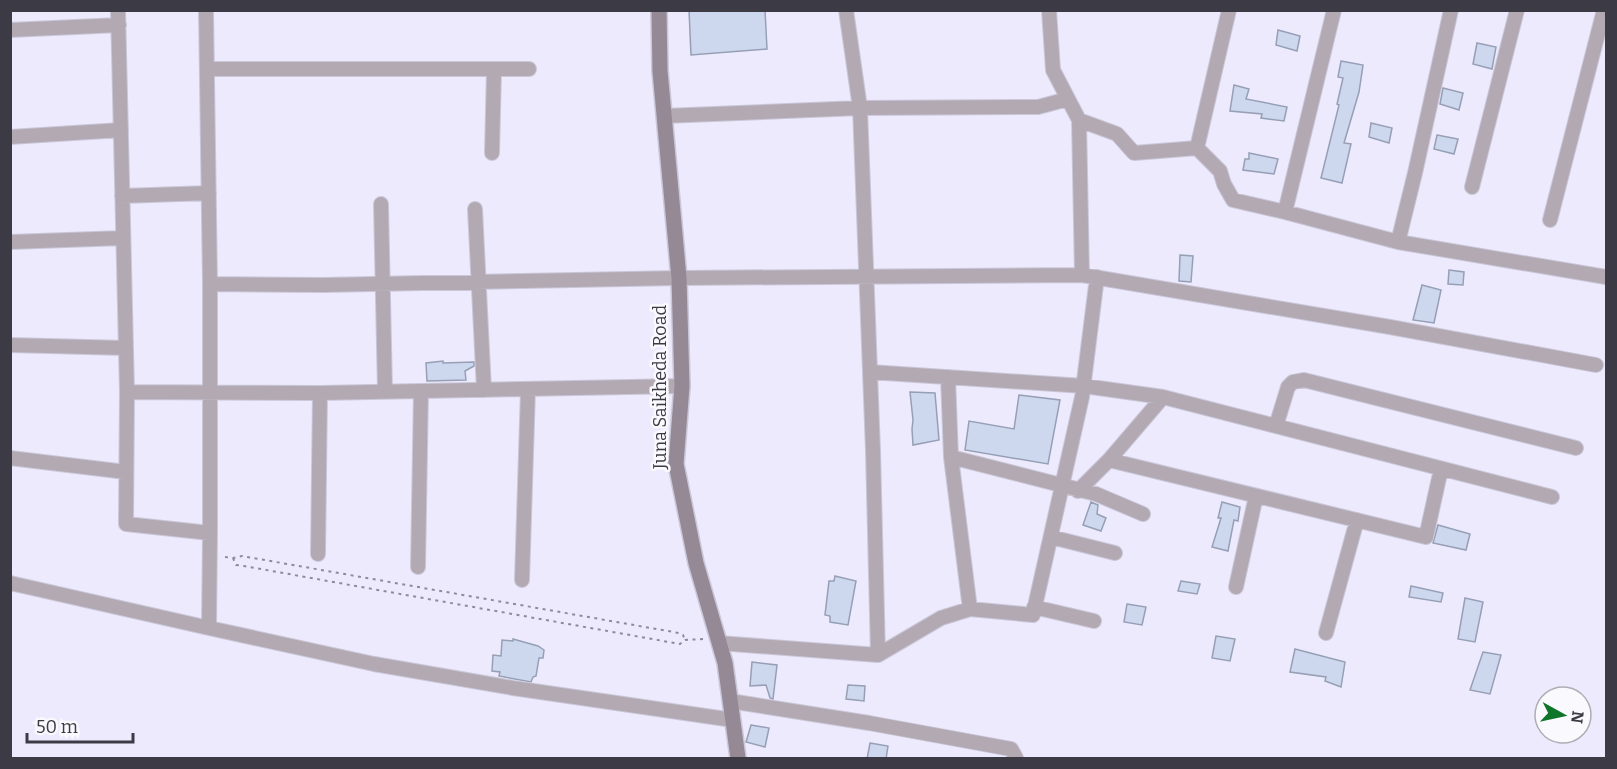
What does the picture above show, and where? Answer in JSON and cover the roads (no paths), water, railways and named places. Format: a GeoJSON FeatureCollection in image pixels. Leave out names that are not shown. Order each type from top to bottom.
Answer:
{"type":"FeatureCollection","features":[{"type":"Feature","properties":{"kind":"main road","name":"Juna Saikheda Road"},"geometry":{"type":"LineString","coordinates":[[659,10],[660,71],[679,278],[682,386],[676,464],[696,563],[725,663],[738,759]]}},
{"type":"Feature","properties":{"kind":"street"},"geometry":{"type":"LineString","coordinates":[[118,10],[127,392],[126,524],[210,533]]}},
{"type":"Feature","properties":{"kind":"street"},"geometry":{"type":"LineString","coordinates":[[206,10],[210,284],[209,628]]}},
{"type":"Feature","properties":{"kind":"street"},"geometry":{"type":"LineString","coordinates":[[846,10],[860,108],[878,655]]}},
{"type":"Feature","properties":{"kind":"street"},"geometry":{"type":"LineString","coordinates":[[1049,10],[1053,70],[1079,120],[1082,275]]}},
{"type":"Feature","properties":{"kind":"street"},"geometry":{"type":"LineString","coordinates":[[1197,147],[1229,10]]}},
{"type":"Feature","properties":{"kind":"street"},"geometry":{"type":"LineString","coordinates":[[1285,212],[1334,10]]}},
{"type":"Feature","properties":{"kind":"street"},"geometry":{"type":"LineString","coordinates":[[1398,242],[1451,10]]}},
{"type":"Feature","properties":{"kind":"street"},"geometry":{"type":"LineString","coordinates":[[1473,187],[1517,10]]}},
{"type":"Feature","properties":{"kind":"street"},"geometry":{"type":"LineString","coordinates":[[1550,220],[1604,10]]}},
{"type":"Feature","properties":{"kind":"street"},"geometry":{"type":"LineString","coordinates":[[10,30],[118,26]]}},
{"type":"Feature","properties":{"kind":"street"},"geometry":{"type":"LineString","coordinates":[[207,69],[529,69]]}},
{"type":"Feature","properties":{"kind":"street"},"geometry":{"type":"LineString","coordinates":[[492,153],[494,69]]}},
{"type":"Feature","properties":{"kind":"street"},"geometry":{"type":"LineString","coordinates":[[664,116],[860,108],[1038,107],[1068,99]]}},
{"type":"Feature","properties":{"kind":"street"},"geometry":{"type":"LineString","coordinates":[[1079,120],[1118,134],[1134,153],[1197,147]]}},
{"type":"Feature","properties":{"kind":"street"},"geometry":{"type":"LineString","coordinates":[[10,137],[121,130]]}},
{"type":"Feature","properties":{"kind":"street"},"geometry":{"type":"LineString","coordinates":[[1197,147],[1220,171],[1233,201],[1285,212],[1398,242],[1606,277]]}},
{"type":"Feature","properties":{"kind":"street"},"geometry":{"type":"LineString","coordinates":[[123,196],[209,193]]}},
{"type":"Feature","properties":{"kind":"street"},"geometry":{"type":"LineString","coordinates":[[381,204],[385,392]]}},
{"type":"Feature","properties":{"kind":"street"},"geometry":{"type":"LineString","coordinates":[[475,209],[483,390]]}},
{"type":"Feature","properties":{"kind":"street"},"geometry":{"type":"LineString","coordinates":[[10,242],[123,238]]}},
{"type":"Feature","properties":{"kind":"street"},"geometry":{"type":"LineString","coordinates":[[210,284],[1082,275],[1390,327],[1596,365]]}},
{"type":"Feature","properties":{"kind":"street"},"geometry":{"type":"LineString","coordinates":[[718,641],[878,655],[941,618],[970,609],[1033,615],[1084,386],[1097,277]]}},
{"type":"Feature","properties":{"kind":"street"},"geometry":{"type":"LineString","coordinates":[[10,345],[126,348]]}},
{"type":"Feature","properties":{"kind":"street"},"geometry":{"type":"LineString","coordinates":[[870,372],[1084,386],[1163,397],[1552,497]]}},
{"type":"Feature","properties":{"kind":"street"},"geometry":{"type":"LineString","coordinates":[[948,377],[951,457],[970,609]]}},
{"type":"Feature","properties":{"kind":"street"},"geometry":{"type":"LineString","coordinates":[[1276,426],[1288,387],[1293,382],[1304,380],[1576,448]]}},
{"type":"Feature","properties":{"kind":"street"},"geometry":{"type":"LineString","coordinates":[[127,392],[320,393],[682,386]]}},
{"type":"Feature","properties":{"kind":"street"},"geometry":{"type":"LineString","coordinates":[[522,580],[528,390]]}},
{"type":"Feature","properties":{"kind":"street"},"geometry":{"type":"LineString","coordinates":[[418,567],[421,391]]}},
{"type":"Feature","properties":{"kind":"street"},"geometry":{"type":"LineString","coordinates":[[318,554],[320,393]]}},
{"type":"Feature","properties":{"kind":"street"},"geometry":{"type":"LineString","coordinates":[[1078,491],[1109,460],[1163,397]]}},
{"type":"Feature","properties":{"kind":"street"},"geometry":{"type":"LineString","coordinates":[[951,457],[1096,494],[1143,514]]}},
{"type":"Feature","properties":{"kind":"street"},"geometry":{"type":"LineString","coordinates":[[10,458],[126,472]]}},
{"type":"Feature","properties":{"kind":"street"},"geometry":{"type":"LineString","coordinates":[[1109,460],[1426,537],[1441,469]]}},
{"type":"Feature","properties":{"kind":"street"},"geometry":{"type":"LineString","coordinates":[[1236,587],[1256,496]]}},
{"type":"Feature","properties":{"kind":"street"},"geometry":{"type":"LineString","coordinates":[[1326,633],[1357,520]]}},
{"type":"Feature","properties":{"kind":"street"},"geometry":{"type":"LineString","coordinates":[[1051,537],[1115,554]]}},
{"type":"Feature","properties":{"kind":"street"},"geometry":{"type":"LineString","coordinates":[[10,583],[374,664],[513,688],[733,720]]}},
{"type":"Feature","properties":{"kind":"street"},"geometry":{"type":"LineString","coordinates":[[1034,607],[1095,621]]}},
{"type":"Feature","properties":{"kind":"street"},"geometry":{"type":"LineString","coordinates":[[730,701],[1011,749],[1016,759]]}}]}
